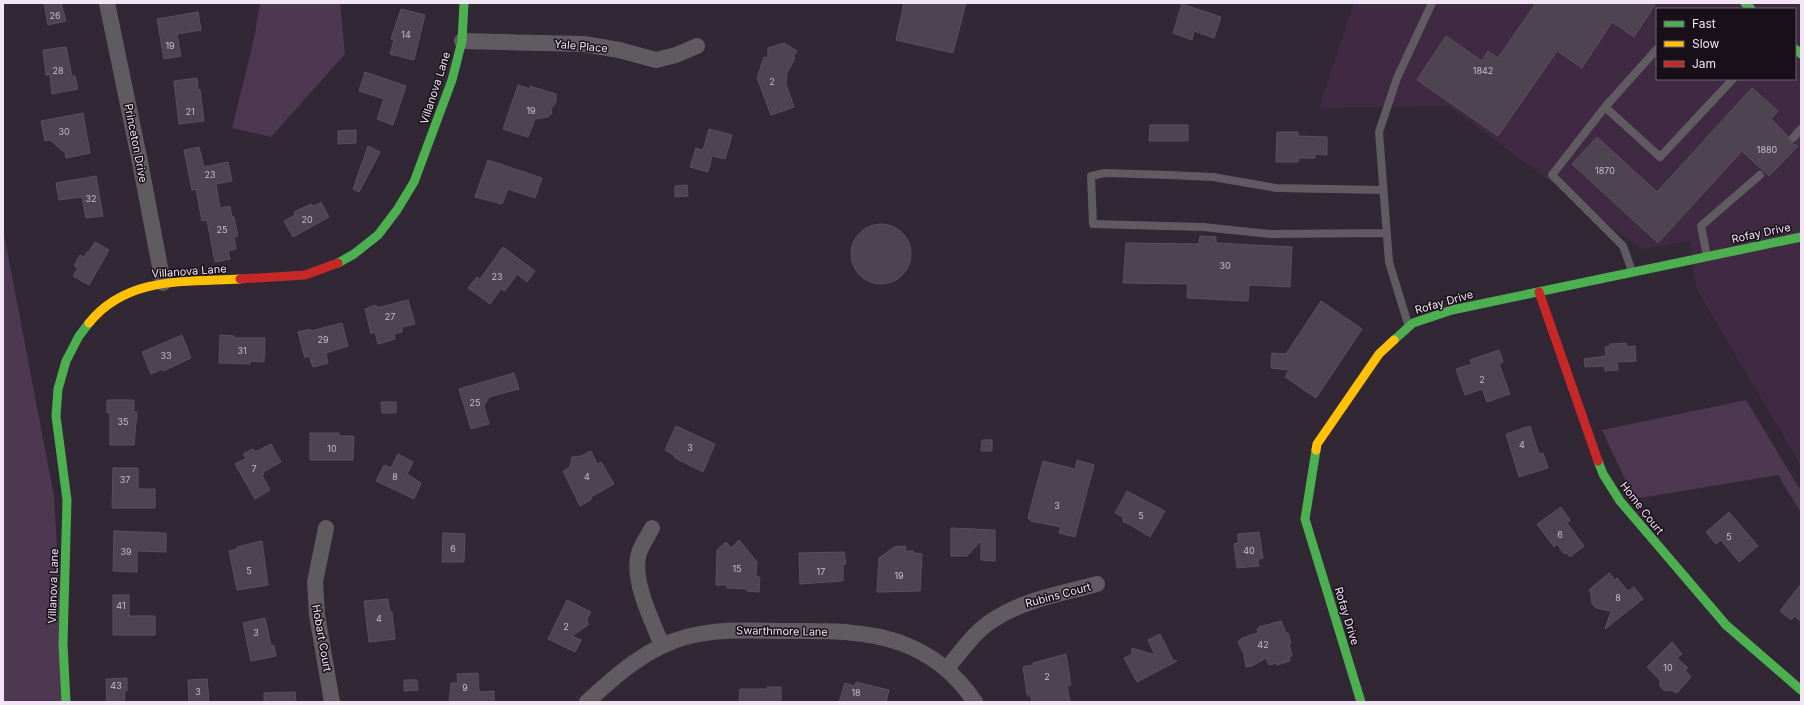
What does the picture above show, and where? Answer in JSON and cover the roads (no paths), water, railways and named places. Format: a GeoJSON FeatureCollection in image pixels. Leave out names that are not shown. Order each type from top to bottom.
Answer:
{"type":"FeatureCollection","features":[{"type":"Feature","properties":{"kind":"street","name":"Princeton Drive"},"geometry":{"type":"LineString","coordinates":[[107,3],[163,283]]}},
{"type":"Feature","properties":{"kind":"street","name":"Villanova Lane"},"geometry":{"type":"LineString","coordinates":[[66,702],[63,644],[67,500],[56,416],[58,389],[66,361],[79,336],[96,315],[139,288],[163,283],[305,275],[329,267],[354,254],[378,235],[397,210],[414,182],[452,80],[462,41],[464,3]]}},
{"type":"Feature","properties":{"kind":"street","name":"Yale Place"},"geometry":{"type":"LineString","coordinates":[[462,41],[584,44],[619,50],[656,60],[676,55],[696,46]]}},
{"type":"Feature","properties":{"kind":"street","name":"Rofay Drive"},"geometry":{"type":"LineString","coordinates":[[1361,702],[1305,519],[1317,444],[1379,354],[1413,323],[1452,310],[1632,274],[1801,237]]}},
{"type":"Feature","properties":{"kind":"street","name":"Home Court"},"geometry":{"type":"LineString","coordinates":[[1539,292],[1603,474],[1620,501],[1726,626],[1801,690]]}},
{"type":"Feature","properties":{"kind":"street","name":"Hobart Court"},"geometry":{"type":"LineString","coordinates":[[326,528],[315,582],[317,615],[332,702]]}},
{"type":"Feature","properties":{"kind":"street"},"geometry":{"type":"LineString","coordinates":[[652,528],[639,553],[638,566],[641,589],[648,613],[662,646]]}},
{"type":"Feature","properties":{"kind":"street","name":"Rubins Court"},"geometry":{"type":"LineString","coordinates":[[947,668],[992,620],[1033,600],[1097,584]]}},
{"type":"Feature","properties":{"kind":"street","name":"Swarthmore Lane"},"geometry":{"type":"LineString","coordinates":[[588,702],[624,670],[662,646],[690,636],[721,630],[847,632],[880,636],[902,643],[947,668],[975,702]]}},
{"type":"Feature","properties":{"kind":"lane"},"geometry":{"type":"LineString","coordinates":[[1409,326],[1389,262],[1379,132],[1397,78],[1432,3]]}},
{"type":"Feature","properties":{"kind":"lane"},"geometry":{"type":"LineString","coordinates":[[1632,274],[1623,246],[1552,175],[1605,107],[1656,50]]}},
{"type":"Feature","properties":{"kind":"lane"},"geometry":{"type":"LineString","coordinates":[[1605,107],[1660,157],[1732,80]]}},
{"type":"Feature","properties":{"kind":"lane"},"geometry":{"type":"LineString","coordinates":[[1793,138],[1801,129]]}},
{"type":"Feature","properties":{"kind":"lane"},"geometry":{"type":"LineString","coordinates":[[1383,190],[1276,188],[1214,177],[1169,174],[1105,172],[1091,176],[1093,224],[1203,228],[1270,234],[1387,233]]}},
{"type":"Feature","properties":{"kind":"lane"},"geometry":{"type":"LineString","coordinates":[[1708,257],[1701,226],[1760,174]]}}]}
